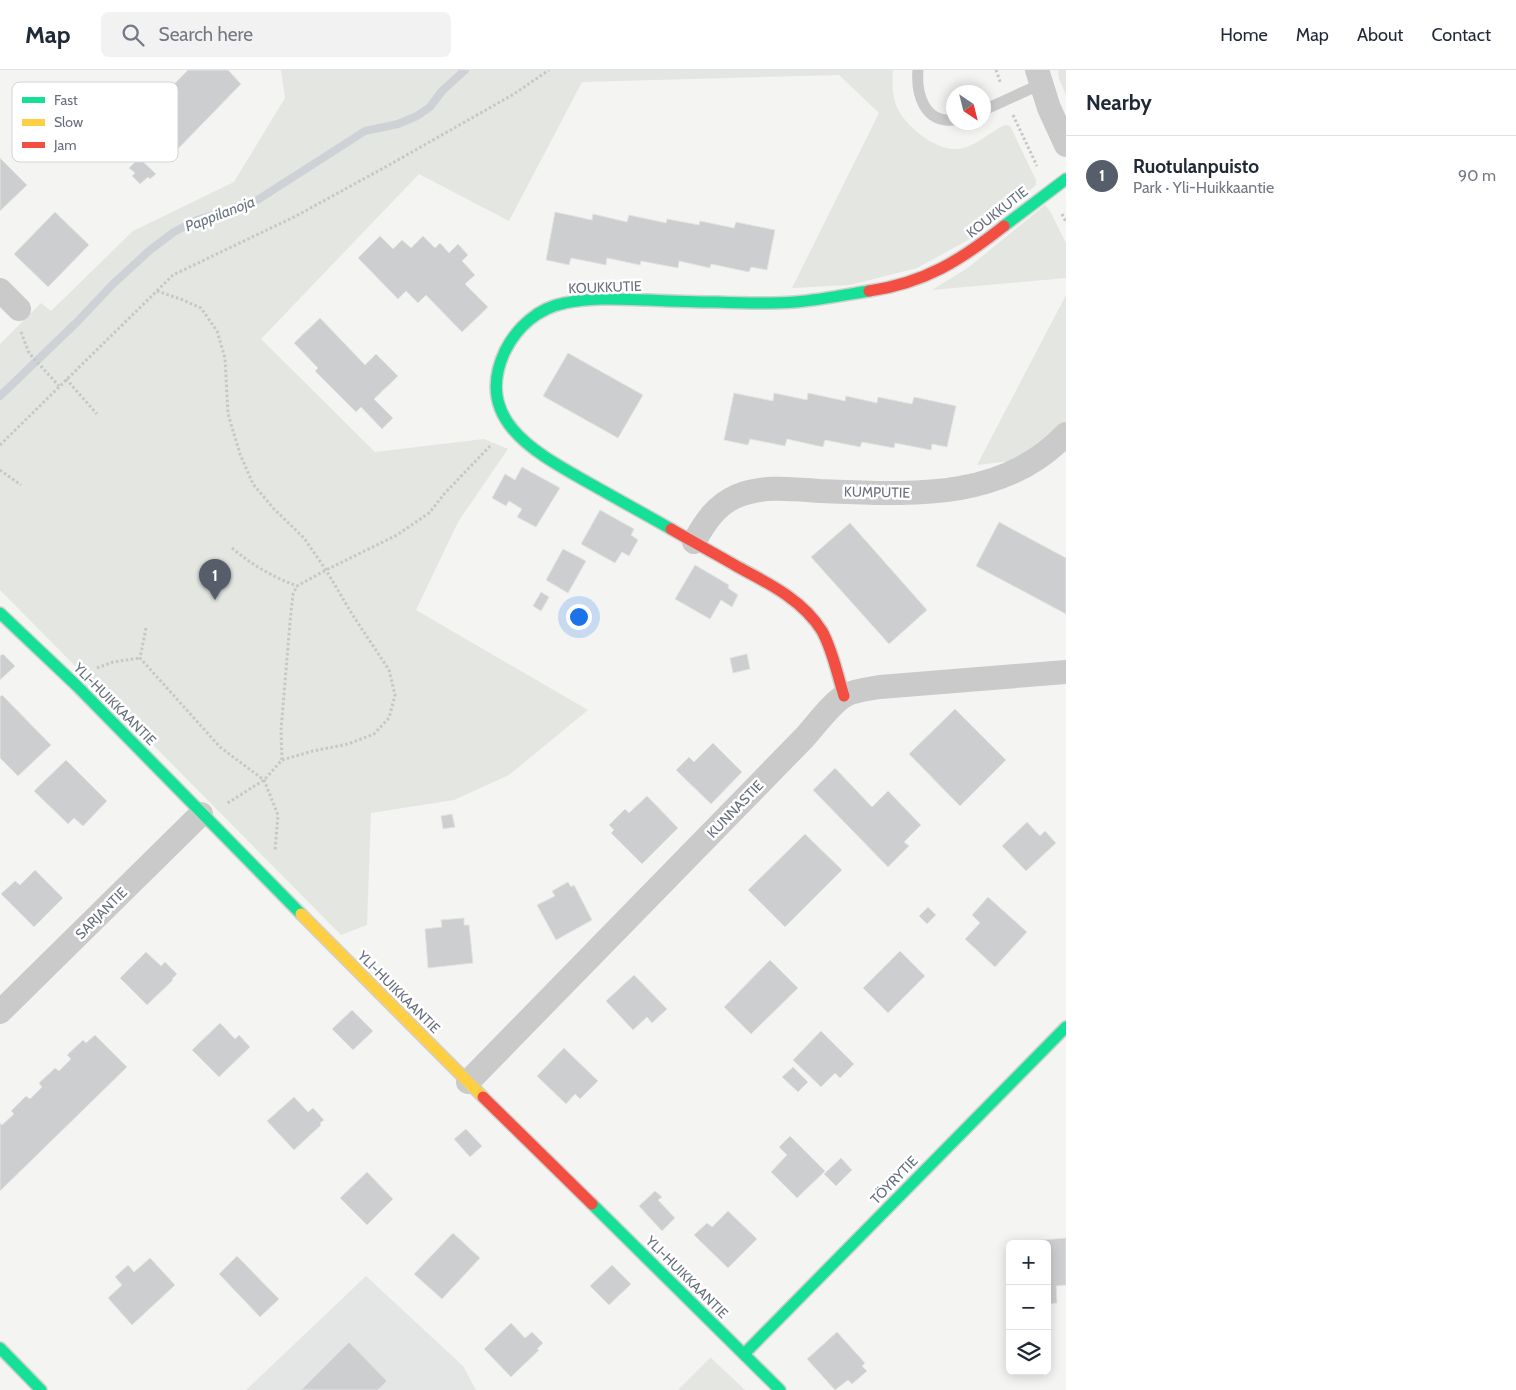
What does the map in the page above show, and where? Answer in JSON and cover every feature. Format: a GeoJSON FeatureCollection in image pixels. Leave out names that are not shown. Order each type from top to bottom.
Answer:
{"type":"FeatureCollection","features":[{"type":"Feature","properties":{"kind":"street"},"geometry":{"type":"LineString","coordinates":[[1039,77],[1049,108],[1066,145]]}},
{"type":"Feature","properties":{"kind":"street","name":"KOUKKUTIE"},"geometry":{"type":"LineString","coordinates":[[844,696],[825,636],[814,620],[796,602],[776,588],[550,461],[529,448],[511,430],[500,408],[497,391],[498,374],[512,338],[526,322],[544,309],[574,301],[791,302],[858,293],[910,283],[951,264],[1066,179]]}},
{"type":"Feature","properties":{"kind":"street"},"geometry":{"type":"LineString","coordinates":[[0,290],[19,309]]}},
{"type":"Feature","properties":{"kind":"street","name":"KUMPUTIE"},"geometry":{"type":"LineString","coordinates":[[694,542],[706,520],[721,505],[737,496],[755,490],[777,488],[877,493],[944,492],[1002,477],[1030,464],[1057,444],[1066,434]]}},
{"type":"Feature","properties":{"kind":"street","name":"YLI-HUIKKAANTIE"},"geometry":{"type":"LineString","coordinates":[[0,613],[77,686],[204,817],[468,1082],[780,1390]]}},
{"type":"Feature","properties":{"kind":"street","name":"KUNNASTIE"},"geometry":{"type":"LineString","coordinates":[[468,1082],[798,744],[829,709],[844,696],[857,691],[880,687],[1066,672]]}},
{"type":"Feature","properties":{"kind":"street","name":"SARJANTIE"},"geometry":{"type":"LineString","coordinates":[[0,1012],[204,817]]}},
{"type":"Feature","properties":{"kind":"street","name":"TÖYRYTIE"},"geometry":{"type":"LineString","coordinates":[[744,1354],[1066,1026]]}},
{"type":"Feature","properties":{"kind":"street"},"geometry":{"type":"LineString","coordinates":[[0,1348],[41,1390]]}},
{"type":"Feature","properties":{"kind":"lane"},"geometry":{"type":"LineString","coordinates":[[918,70],[918,92],[928,111],[946,121]]}},
{"type":"Feature","properties":{"kind":"lane"},"geometry":{"type":"LineString","coordinates":[[991,107],[1007,100],[1039,77]]}},
{"type":"Feature","properties":{"kind":"path"},"geometry":{"type":"LineString","coordinates":[[0,445],[173,275],[296,216],[514,94],[549,70]]}},
{"type":"Feature","properties":{"kind":"path"},"geometry":{"type":"LineString","coordinates":[[996,70],[1007,100],[1066,222]]}},
{"type":"Feature","properties":{"kind":"path"},"geometry":{"type":"LineString","coordinates":[[157,291],[201,308],[217,331],[225,358],[228,414],[240,454],[253,484],[274,509],[304,538],[326,570],[389,670],[396,695],[389,718],[374,734],[348,744],[282,760],[264,780],[204,817]]}},
{"type":"Feature","properties":{"kind":"path"},"geometry":{"type":"LineString","coordinates":[[29,353],[59,386]]}},
{"type":"Feature","properties":{"kind":"path"},"geometry":{"type":"LineString","coordinates":[[66,379],[97,414]]}},
{"type":"Feature","properties":{"kind":"path"},"geometry":{"type":"LineString","coordinates":[[282,760],[281,730],[283,703],[293,594],[297,586],[396,535],[429,513],[492,443],[511,430]]}},
{"type":"Feature","properties":{"kind":"path"},"geometry":{"type":"LineString","coordinates":[[0,470],[21,485]]}},
{"type":"Feature","properties":{"kind":"path"},"geometry":{"type":"LineString","coordinates":[[232,548],[246,560],[275,578],[297,586]]}},
{"type":"Feature","properties":{"kind":"path"},"geometry":{"type":"LineString","coordinates":[[140,658],[146,628]]}},
{"type":"Feature","properties":{"kind":"path"},"geometry":{"type":"LineString","coordinates":[[77,686],[92,669],[113,662],[140,658]]}},
{"type":"Feature","properties":{"kind":"path"},"geometry":{"type":"LineString","coordinates":[[140,658],[220,747],[264,780],[278,815],[276,851],[263,876]]}},
{"type":"Feature","properties":{"kind":"shaded area"},"geometry":{"type":"Polygon","coordinates":[[[281,70],[893,70],[895,102],[903,118],[915,130],[939,145],[947,148],[961,149],[974,144],[1005,125],[1010,126],[1036,180],[1036,185],[968,240],[917,268],[850,285],[792,288],[879,113],[839,75],[582,82],[509,221],[419,174],[261,339],[375,452],[484,439],[508,449],[458,522],[416,610],[588,710],[509,775],[454,800],[371,813],[367,925],[341,935],[0,590],[0,344],[41,303],[51,311],[133,231],[234,182],[285,98],[281,70]]]}},
{"type":"Feature","properties":{"kind":"shaded area"},"geometry":{"type":"Polygon","coordinates":[[[1058,70],[1066,70],[1066,95],[1059,79],[1058,70]]]}},
{"type":"Feature","properties":{"kind":"shaded area"},"geometry":{"type":"Polygon","coordinates":[[[1045,205],[1066,243],[1066,278],[932,290],[969,267],[1045,205]]]}},
{"type":"Feature","properties":{"kind":"shaded area"},"geometry":{"type":"Polygon","coordinates":[[[1066,295],[1066,422],[1052,436],[1019,460],[977,465],[1066,295]]]}},
{"type":"Feature","properties":{"kind":"shaded area"},"geometry":{"type":"Polygon","coordinates":[[[366,1276],[463,1366],[476,1390],[246,1390],[366,1276]]]}},
{"type":"Feature","properties":{"kind":"shaded area"},"geometry":{"type":"Polygon","coordinates":[[[711,1358],[745,1390],[678,1390],[711,1358]]]}},
{"type":"Feature","properties":{"kind":"building"},"geometry":{"type":"Polygon","coordinates":[[[188,70],[228,70],[241,84],[178,149],[178,82],[176,82],[188,70]]]}},
{"type":"Feature","properties":{"kind":"building"},"geometry":{"type":"Polygon","coordinates":[[[0,158],[27,185],[0,211],[0,158]]]}},
{"type":"Feature","properties":{"kind":"building"},"geometry":{"type":"Polygon","coordinates":[[[135,162],[143,162],[156,174],[150,179],[148,177],[140,184],[132,176],[135,173],[129,168],[135,162]]]}},
{"type":"Feature","properties":{"kind":"building"},"geometry":{"type":"Polygon","coordinates":[[[55,212],[89,245],[48,287],[14,254],[55,212]]]}},
{"type":"Feature","properties":{"kind":"building"},"geometry":{"type":"Polygon","coordinates":[[[555,212],[592,220],[593,214],[627,222],[629,215],[666,223],[667,219],[699,225],[700,221],[734,228],[736,222],[775,230],[767,270],[751,267],[749,272],[711,264],[710,268],[679,261],[678,268],[641,261],[640,265],[607,258],[606,265],[571,258],[569,265],[546,260],[555,212]]]}},
{"type":"Feature","properties":{"kind":"building"},"geometry":{"type":"Polygon","coordinates":[[[380,236],[393,249],[402,240],[411,248],[423,236],[435,248],[440,243],[449,253],[458,244],[468,255],[462,261],[475,275],[465,284],[488,307],[462,332],[426,295],[418,303],[406,291],[398,299],[358,258],[380,236]]]}},
{"type":"Feature","properties":{"kind":"building"},"geometry":{"type":"Polygon","coordinates":[[[320,318],[365,365],[376,354],[398,376],[374,399],[393,418],[382,429],[361,407],[356,412],[315,371],[318,368],[294,343],[320,318]]]}},
{"type":"Feature","properties":{"kind":"building"},"geometry":{"type":"Polygon","coordinates":[[[568,353],[643,395],[618,438],[543,396],[568,353]]]}},
{"type":"Feature","properties":{"kind":"building"},"geometry":{"type":"Polygon","coordinates":[[[734,393],[773,401],[774,393],[807,400],[808,393],[845,401],[846,396],[877,403],[878,397],[912,404],[914,397],[956,406],[947,447],[932,444],[931,450],[895,443],[894,448],[862,442],[860,447],[825,440],[823,447],[787,439],[785,446],[750,439],[748,445],[724,440],[734,393]]]}},
{"type":"Feature","properties":{"kind":"building"},"geometry":{"type":"Polygon","coordinates":[[[522,467],[560,488],[536,527],[517,517],[522,509],[509,501],[506,506],[492,498],[505,474],[515,480],[522,467]]]}},
{"type":"Feature","properties":{"kind":"building"},"geometry":{"type":"Polygon","coordinates":[[[600,510],[634,529],[631,535],[638,540],[629,556],[622,552],[615,563],[581,544],[600,510]]]}},
{"type":"Feature","properties":{"kind":"building"},"geometry":{"type":"Polygon","coordinates":[[[999,522],[1066,558],[1066,614],[976,566],[999,522]]]}},
{"type":"Feature","properties":{"kind":"building"},"geometry":{"type":"Polygon","coordinates":[[[850,523],[927,610],[889,644],[811,557],[850,523]]]}},
{"type":"Feature","properties":{"kind":"building"},"geometry":{"type":"Polygon","coordinates":[[[563,549],[586,561],[568,593],[546,580],[563,549]]]}},
{"type":"Feature","properties":{"kind":"building"},"geometry":{"type":"Polygon","coordinates":[[[695,565],[729,585],[728,588],[738,595],[732,607],[721,600],[710,619],[675,599],[695,565]]]}},
{"type":"Feature","properties":{"kind":"building"},"geometry":{"type":"Polygon","coordinates":[[[541,592],[549,597],[541,611],[533,606],[541,592]]]}},
{"type":"Feature","properties":{"kind":"building"},"geometry":{"type":"Polygon","coordinates":[[[3,654],[15,666],[0,680],[0,656],[3,654]]]}},
{"type":"Feature","properties":{"kind":"building"},"geometry":{"type":"Polygon","coordinates":[[[747,654],[750,669],[733,673],[730,658],[747,654]]]}},
{"type":"Feature","properties":{"kind":"building"},"geometry":{"type":"Polygon","coordinates":[[[2,695],[51,745],[18,776],[0,758],[0,697],[2,695]]]}},
{"type":"Feature","properties":{"kind":"building"},"geometry":{"type":"Polygon","coordinates":[[[955,709],[1006,760],[960,806],[909,754],[955,709]]]}},
{"type":"Feature","properties":{"kind":"building"},"geometry":{"type":"Polygon","coordinates":[[[713,743],[742,772],[711,804],[676,770],[689,757],[694,762],[713,743]]]}},
{"type":"Feature","properties":{"kind":"building"},"geometry":{"type":"Polygon","coordinates":[[[66,760],[107,801],[83,826],[74,818],[68,824],[34,791],[66,760]]]}},
{"type":"Feature","properties":{"kind":"building"},"geometry":{"type":"Polygon","coordinates":[[[835,768],[872,807],[888,791],[921,825],[904,842],[909,846],[888,867],[813,790],[835,768]]]}},
{"type":"Feature","properties":{"kind":"building"},"geometry":{"type":"Polygon","coordinates":[[[647,796],[678,828],[642,864],[611,833],[614,830],[609,825],[625,809],[629,813],[647,796]]]}},
{"type":"Feature","properties":{"kind":"building"},"geometry":{"type":"Polygon","coordinates":[[[452,814],[455,827],[443,829],[441,816],[452,814]]]}},
{"type":"Feature","properties":{"kind":"building"},"geometry":{"type":"Polygon","coordinates":[[[1027,822],[1040,836],[1045,831],[1056,843],[1026,871],[1002,846],[1027,822]]]}},
{"type":"Feature","properties":{"kind":"building"},"geometry":{"type":"Polygon","coordinates":[[[805,834],[842,870],[785,927],[748,890],[805,834]]]}},
{"type":"Feature","properties":{"kind":"building"},"geometry":{"type":"Polygon","coordinates":[[[35,870],[63,898],[34,927],[1,894],[15,881],[20,885],[35,870]]]}},
{"type":"Feature","properties":{"kind":"building"},"geometry":{"type":"Polygon","coordinates":[[[568,882],[571,887],[574,885],[592,920],[556,940],[537,905],[555,896],[552,891],[568,882]]]}},
{"type":"Feature","properties":{"kind":"building"},"geometry":{"type":"Polygon","coordinates":[[[988,897],[1027,932],[995,967],[965,939],[980,923],[972,915],[988,897]]]}},
{"type":"Feature","properties":{"kind":"building"},"geometry":{"type":"Polygon","coordinates":[[[928,907],[936,915],[927,924],[919,916],[928,907]]]}},
{"type":"Feature","properties":{"kind":"building"},"geometry":{"type":"Polygon","coordinates":[[[464,918],[464,925],[469,925],[473,963],[428,968],[425,929],[442,927],[441,920],[464,918]]]}},
{"type":"Feature","properties":{"kind":"building"},"geometry":{"type":"Polygon","coordinates":[[[900,951],[925,976],[888,1013],[863,988],[900,951]]]}},
{"type":"Feature","properties":{"kind":"building"},"geometry":{"type":"Polygon","coordinates":[[[146,952],[161,966],[165,962],[177,974],[147,1005],[120,978],[146,952]]]}},
{"type":"Feature","properties":{"kind":"building"},"geometry":{"type":"Polygon","coordinates":[[[770,960],[798,988],[751,1034],[724,1007],[770,960]]]}},
{"type":"Feature","properties":{"kind":"building"},"geometry":{"type":"Polygon","coordinates":[[[634,975],[667,1009],[652,1023],[647,1017],[633,1030],[606,1001],[634,975]]]}},
{"type":"Feature","properties":{"kind":"building"},"geometry":{"type":"Polygon","coordinates":[[[352,1010],[373,1031],[353,1050],[332,1029],[352,1010]]]}},
{"type":"Feature","properties":{"kind":"building"},"geometry":{"type":"Polygon","coordinates":[[[220,1023],[235,1039],[239,1035],[250,1047],[219,1077],[192,1050],[220,1023]]]}},
{"type":"Feature","properties":{"kind":"building"},"geometry":{"type":"Polygon","coordinates":[[[821,1031],[854,1064],[840,1078],[835,1073],[821,1087],[793,1060],[821,1031]]]}},
{"type":"Feature","properties":{"kind":"building"},"geometry":{"type":"Polygon","coordinates":[[[95,1035],[127,1067],[0,1191],[0,1123],[2,1125],[14,1114],[11,1111],[26,1096],[30,1099],[42,1087],[39,1083],[55,1068],[59,1071],[71,1059],[67,1055],[83,1040],[86,1043],[95,1035]]]}},
{"type":"Feature","properties":{"kind":"building"},"geometry":{"type":"Polygon","coordinates":[[[564,1048],[598,1081],[580,1099],[575,1094],[566,1104],[537,1076],[564,1048]]]}},
{"type":"Feature","properties":{"kind":"building"},"geometry":{"type":"Polygon","coordinates":[[[793,1067],[808,1082],[798,1092],[782,1077],[793,1067]]]}},
{"type":"Feature","properties":{"kind":"building"},"geometry":{"type":"Polygon","coordinates":[[[294,1097],[308,1112],[313,1108],[324,1120],[294,1150],[267,1121],[294,1097]]]}},
{"type":"Feature","properties":{"kind":"building"},"geometry":{"type":"Polygon","coordinates":[[[466,1129],[482,1146],[470,1157],[454,1139],[466,1129]]]}},
{"type":"Feature","properties":{"kind":"building"},"geometry":{"type":"Polygon","coordinates":[[[790,1136],[825,1171],[797,1198],[771,1172],[787,1155],[779,1147],[790,1136]]]}},
{"type":"Feature","properties":{"kind":"building"},"geometry":{"type":"Polygon","coordinates":[[[841,1158],[852,1170],[836,1186],[824,1174],[841,1158]]]}},
{"type":"Feature","properties":{"kind":"building"},"geometry":{"type":"Polygon","coordinates":[[[367,1172],[393,1199],[367,1225],[340,1198],[367,1172]]]}},
{"type":"Feature","properties":{"kind":"building"},"geometry":{"type":"Polygon","coordinates":[[[655,1191],[662,1197],[658,1200],[675,1218],[662,1231],[639,1206],[655,1191]]]}},
{"type":"Feature","properties":{"kind":"building"},"geometry":{"type":"Polygon","coordinates":[[[728,1211],[757,1239],[728,1268],[694,1235],[707,1223],[712,1227],[728,1211]]]}},
{"type":"Feature","properties":{"kind":"building"},"geometry":{"type":"Polygon","coordinates":[[[453,1233],[480,1258],[442,1299],[414,1274],[453,1233]]]}},
{"type":"Feature","properties":{"kind":"building"},"geometry":{"type":"Polygon","coordinates":[[[1066,1238],[1066,1285],[1056,1286],[1057,1303],[1051,1304],[1051,1240],[1042,1240],[1066,1238]]]}},
{"type":"Feature","properties":{"kind":"building"},"geometry":{"type":"Polygon","coordinates":[[[237,1256],[279,1299],[260,1317],[219,1274],[237,1256]]]}},
{"type":"Feature","properties":{"kind":"building"},"geometry":{"type":"Polygon","coordinates":[[[150,1258],[175,1285],[132,1325],[108,1298],[122,1285],[115,1277],[128,1265],[134,1272],[150,1258]]]}},
{"type":"Feature","properties":{"kind":"building"},"geometry":{"type":"Polygon","coordinates":[[[612,1265],[631,1284],[609,1305],[590,1286],[612,1265]]]}},
{"type":"Feature","properties":{"kind":"building"},"geometry":{"type":"Polygon","coordinates":[[[511,1323],[525,1338],[532,1332],[543,1343],[537,1349],[539,1350],[511,1377],[484,1349],[511,1323]]]}},
{"type":"Feature","properties":{"kind":"building"},"geometry":{"type":"Polygon","coordinates":[[[837,1332],[865,1363],[862,1366],[867,1371],[852,1384],[848,1380],[835,1390],[807,1359],[837,1332]]]}},
{"type":"Feature","properties":{"kind":"building"},"geometry":{"type":"Polygon","coordinates":[[[349,1342],[387,1381],[378,1390],[301,1390],[349,1342]]]}},
{"type":"Feature","properties":{"kind":"waterway","name":"Pappilanoja"},"geometry":{"type":"LineString","coordinates":[[0,396],[77,322],[113,284],[150,250],[174,232],[197,220],[256,201],[365,131],[398,124],[417,116],[430,107],[442,91],[465,70]]}},
{"type":"Feature","properties":{"kind":"traffic: fast"},"geometry":{"type":"LineString","coordinates":[[1004,226],[1066,179]]}},
{"type":"Feature","properties":{"kind":"traffic: fast"},"geometry":{"type":"LineString","coordinates":[[671,529],[569,472],[531,447],[516,432],[504,416],[497,397],[497,376],[505,351],[516,334],[537,314],[546,309],[575,301],[617,299],[775,303],[814,300],[869,291]]}},
{"type":"Feature","properties":{"kind":"traffic: fast"},"geometry":{"type":"LineString","coordinates":[[0,613],[77,686],[301,914]]}},
{"type":"Feature","properties":{"kind":"traffic: fast"},"geometry":{"type":"LineString","coordinates":[[744,1354],[1066,1027]]}},
{"type":"Feature","properties":{"kind":"traffic: fast"},"geometry":{"type":"LineString","coordinates":[[592,1204],[780,1390]]}},
{"type":"Feature","properties":{"kind":"traffic: fast"},"geometry":{"type":"LineString","coordinates":[[0,1348],[41,1390]]}},
{"type":"Feature","properties":{"kind":"traffic: slow"},"geometry":{"type":"LineString","coordinates":[[301,914],[483,1097]]}},
{"type":"Feature","properties":{"kind":"traffic: jam"},"geometry":{"type":"LineString","coordinates":[[869,291],[925,276],[973,249],[1004,226]]}},
{"type":"Feature","properties":{"kind":"traffic: jam"},"geometry":{"type":"LineString","coordinates":[[671,529],[773,586],[805,610],[826,639],[844,696]]}},
{"type":"Feature","properties":{"kind":"traffic: jam"},"geometry":{"type":"LineString","coordinates":[[483,1097],[592,1204]]}},
{"type":"Feature","properties":{"kind":"place","name":"Ruotulanpuisto"},"geometry":{"type":"Point","coordinates":[215,600]}}]}
